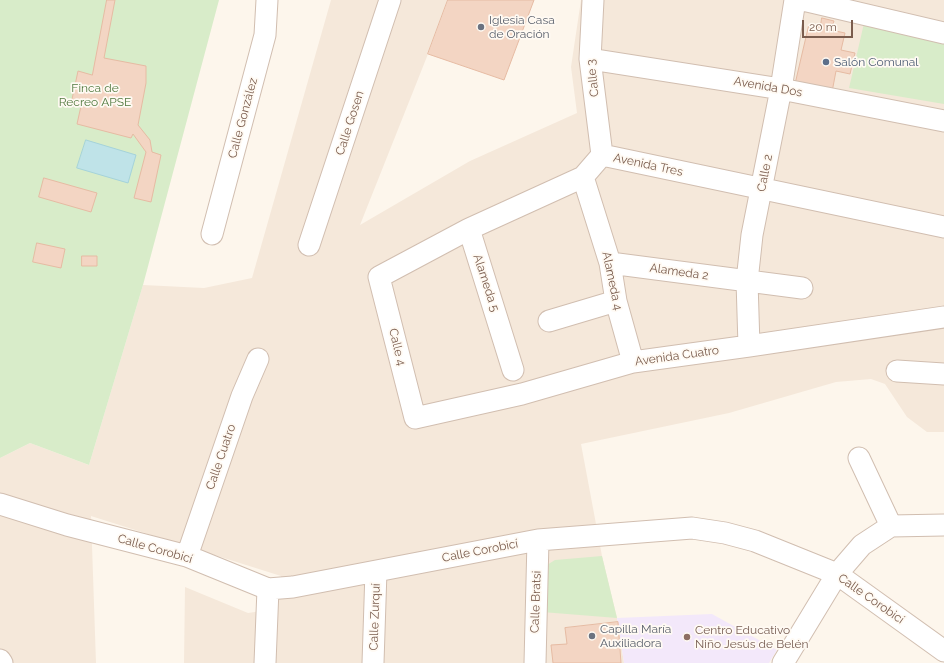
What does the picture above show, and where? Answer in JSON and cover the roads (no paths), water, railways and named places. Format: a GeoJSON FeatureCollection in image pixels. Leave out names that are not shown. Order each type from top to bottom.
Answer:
{"type":"FeatureCollection","features":[{"type":"Feature","properties":{"kind":"street","name":"Calle González"},"geometry":{"type":"LineString","coordinates":[[212,234],[265,35],[267,0]]}},
{"type":"Feature","properties":{"kind":"street","name":"Calle Gosen"},"geometry":{"type":"LineString","coordinates":[[310,245],[390,0]]}},
{"type":"Feature","properties":{"kind":"street","name":"Calle 3"},"geometry":{"type":"LineString","coordinates":[[593,0],[590,59],[602,156]]}},
{"type":"Feature","properties":{"kind":"street","name":"Calle 2"},"geometry":{"type":"LineString","coordinates":[[750,346],[747,281],[752,236],[781,89],[795,0]]}},
{"type":"Feature","properties":{"kind":"street"},"geometry":{"type":"LineString","coordinates":[[803,0],[944,33]]}},
{"type":"Feature","properties":{"kind":"street","name":"Avenida Dos"},"geometry":{"type":"LineString","coordinates":[[590,59],[781,89],[944,121]]}},
{"type":"Feature","properties":{"kind":"street","name":"Avenida Tres"},"geometry":{"type":"LineString","coordinates":[[379,277],[469,229],[583,177],[602,156],[944,228]]}},
{"type":"Feature","properties":{"kind":"street","name":"Alameda 4"},"geometry":{"type":"LineString","coordinates":[[583,177],[610,263],[616,301],[634,362]]}},
{"type":"Feature","properties":{"kind":"street","name":"Alameda 5"},"geometry":{"type":"LineString","coordinates":[[469,229],[504,337],[513,370]]}},
{"type":"Feature","properties":{"kind":"street","name":"Alameda 2"},"geometry":{"type":"LineString","coordinates":[[610,263],[802,288]]}},
{"type":"Feature","properties":{"kind":"street","name":"Calle 4"},"geometry":{"type":"LineString","coordinates":[[379,277],[415,418]]}},
{"type":"Feature","properties":{"kind":"street"},"geometry":{"type":"LineString","coordinates":[[549,321],[616,301]]}},
{"type":"Feature","properties":{"kind":"street","name":"Avenida Cuatro"},"geometry":{"type":"LineString","coordinates":[[415,418],[522,394],[634,362],[944,317]]}},
{"type":"Feature","properties":{"kind":"street","name":"Calle Cuatro"},"geometry":{"type":"LineString","coordinates":[[187,556],[242,396],[258,359]]}},
{"type":"Feature","properties":{"kind":"street"},"geometry":{"type":"LineString","coordinates":[[897,371],[944,374]]}},
{"type":"Feature","properties":{"kind":"street"},"geometry":{"type":"LineString","coordinates":[[858,458],[891,526]]}},
{"type":"Feature","properties":{"kind":"street","name":"Calle Corobicí"},"geometry":{"type":"LineString","coordinates":[[0,504],[67,525],[187,556],[268,589],[293,587],[538,540],[692,528],[726,533],[755,541],[837,574],[944,651]]}},
{"type":"Feature","properties":{"kind":"street"},"geometry":{"type":"LineString","coordinates":[[783,663],[837,574],[862,545],[891,526],[944,525]]}},
{"type":"Feature","properties":{"kind":"street","name":"Calle Bratsi"},"geometry":{"type":"LineString","coordinates":[[535,663],[538,540]]}},
{"type":"Feature","properties":{"kind":"street","name":"Calle Zurquí"},"geometry":{"type":"LineString","coordinates":[[373,663],[376,571]]}},
{"type":"Feature","properties":{"kind":"street"},"geometry":{"type":"LineString","coordinates":[[265,663],[268,589]]}},
{"type":"Feature","properties":{"kind":"water"},"geometry":{"type":"Polygon","coordinates":[[[86,140],[136,155],[128,183],[77,168],[86,140]]]}},
{"type":"Feature","properties":{"kind":"place","name":"Iglesia Casa de Oración"},"geometry":{"type":"Point","coordinates":[481,27]}},
{"type":"Feature","properties":{"kind":"place","name":"Salón Comunal"},"geometry":{"type":"Point","coordinates":[826,62]}},
{"type":"Feature","properties":{"kind":"place","name":"Capilla María Auxiliadora"},"geometry":{"type":"Point","coordinates":[592,636]}},
{"type":"Feature","properties":{"kind":"place","name":"Centro Educativo Niño Jesús de Belén"},"geometry":{"type":"Point","coordinates":[687,637]}},
{"type":"Feature","properties":{"kind":"park label","name":"Finca de Recreo APSE"},"geometry":{"type":"Point","coordinates":[95,95]}}]}
